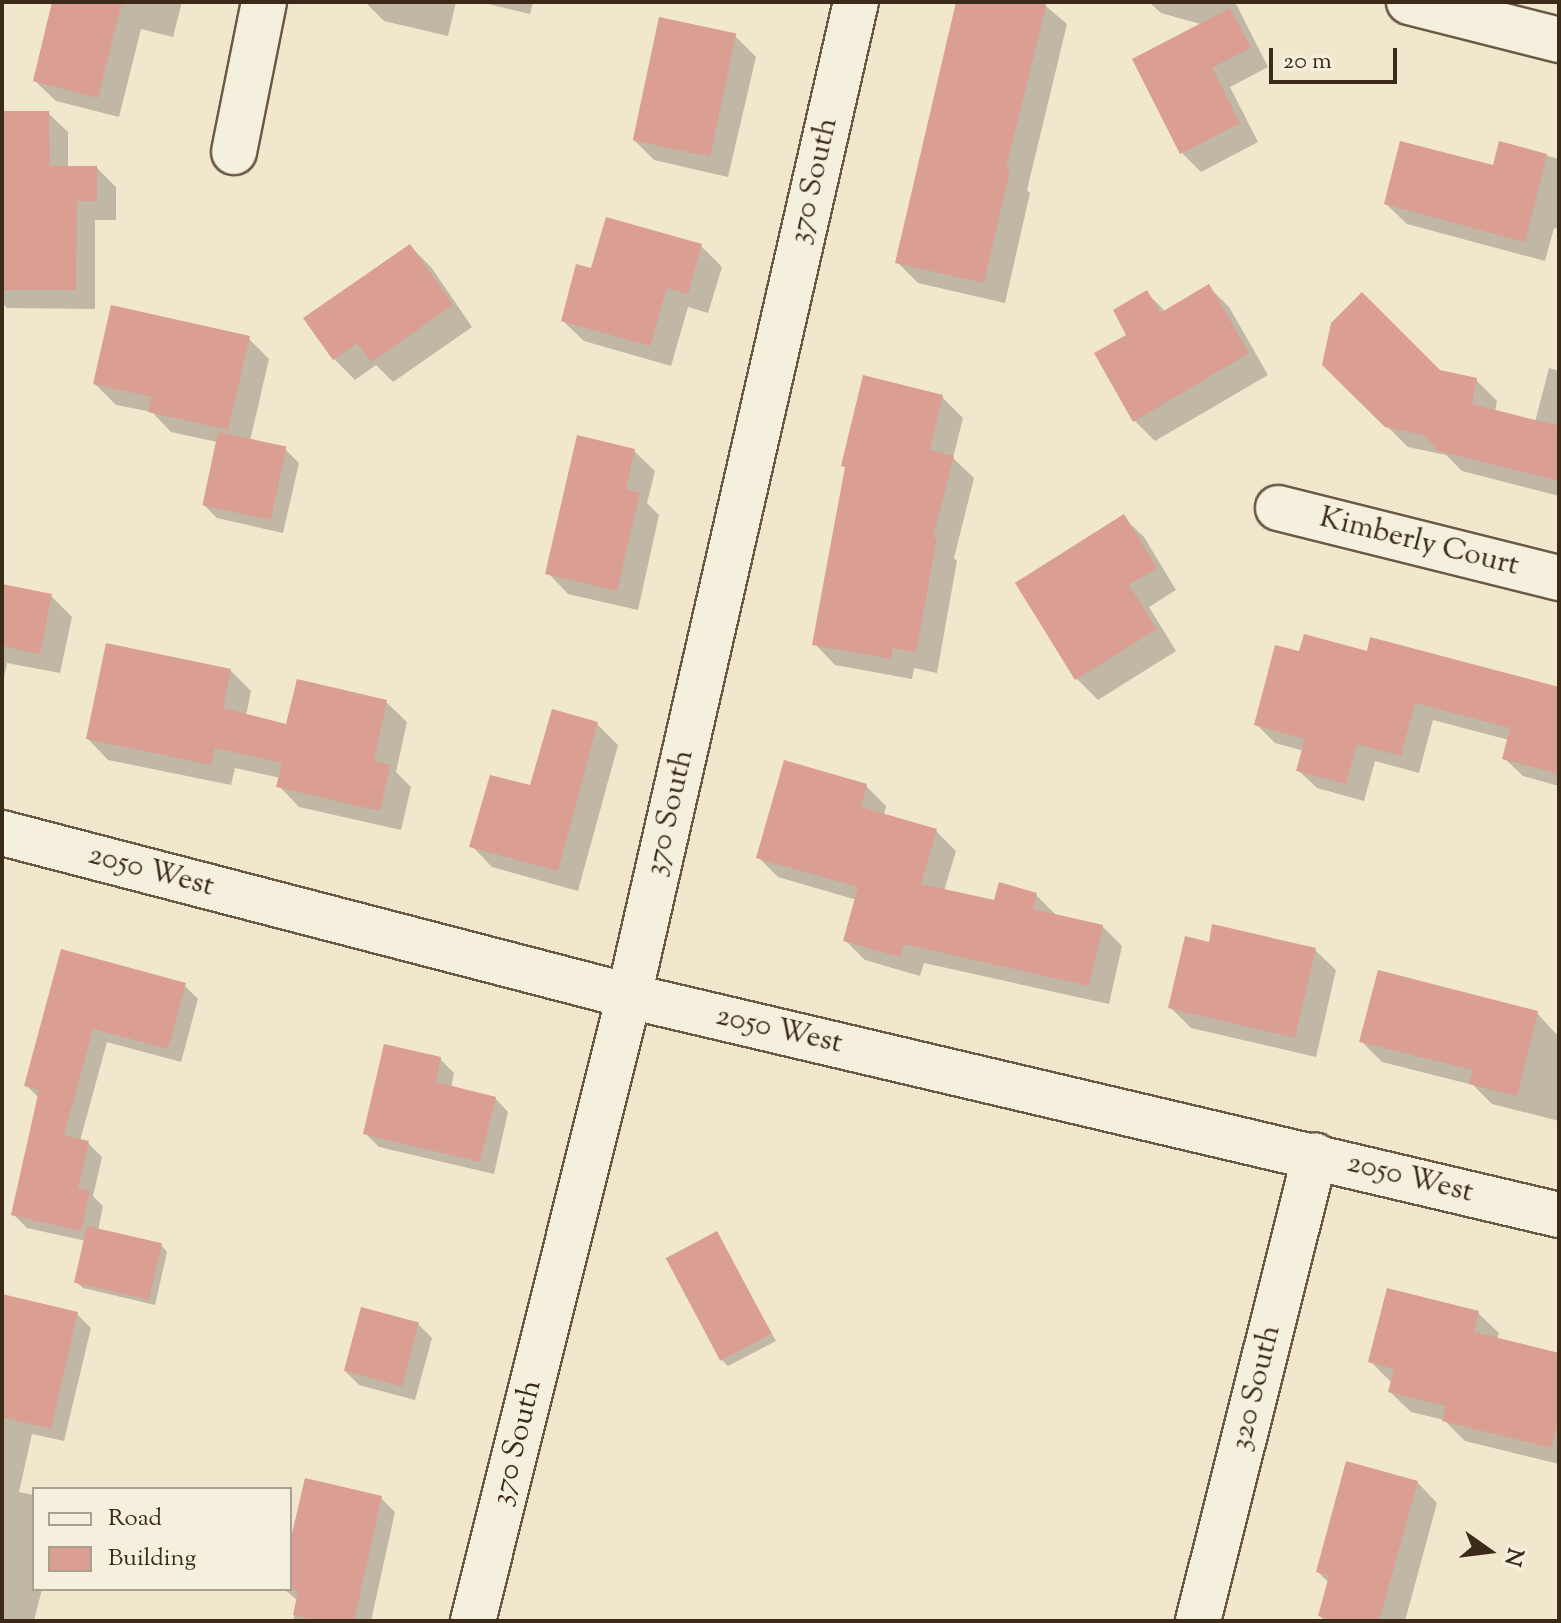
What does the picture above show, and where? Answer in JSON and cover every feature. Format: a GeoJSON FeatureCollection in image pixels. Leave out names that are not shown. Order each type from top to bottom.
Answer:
{"type":"FeatureCollection","features":[{"type":"Feature","properties":{"kind":"street"},"geometry":{"type":"LineString","coordinates":[[234,152],[264,2]]}},
{"type":"Feature","properties":{"kind":"street","name":"370 South"},"geometry":{"type":"LineString","coordinates":[[473,1621],[629,996],[856,2]]}},
{"type":"Feature","properties":{"kind":"street"},"geometry":{"type":"LineString","coordinates":[[1409,2],[1559,40]]}},
{"type":"Feature","properties":{"kind":"street","name":"Kimberly Court"},"geometry":{"type":"LineString","coordinates":[[1278,508],[1559,578]]}},
{"type":"Feature","properties":{"kind":"street","name":"2050 West"},"geometry":{"type":"LineString","coordinates":[[2,833],[629,996],[1315,1155],[1559,1215]]}},
{"type":"Feature","properties":{"kind":"street","name":"320 South"},"geometry":{"type":"LineString","coordinates":[[1198,1621],[1315,1155]]}},
{"type":"Feature","properties":{"kind":"building"},"geometry":{"type":"Polygon","coordinates":[[[52,2],[122,2],[98,98],[33,81],[52,2]]]}},
{"type":"Feature","properties":{"kind":"building"},"geometry":{"type":"Polygon","coordinates":[[[956,2],[1047,2],[1006,169],[1010,170],[984,283],[895,263],[956,2]]]}},
{"type":"Feature","properties":{"kind":"building"},"geometry":{"type":"Polygon","coordinates":[[[1230,8],[1251,48],[1212,68],[1240,123],[1180,154],[1132,59],[1230,8]]]}},
{"type":"Feature","properties":{"kind":"building"},"geometry":{"type":"Polygon","coordinates":[[[659,17],[736,33],[710,157],[633,140],[659,17]]]}},
{"type":"Feature","properties":{"kind":"building"},"geometry":{"type":"Polygon","coordinates":[[[2,111],[49,111],[50,166],[97,166],[97,201],[77,201],[76,290],[2,290],[2,111]]]}},
{"type":"Feature","properties":{"kind":"building"},"geometry":{"type":"Polygon","coordinates":[[[1400,141],[1493,165],[1499,141],[1547,154],[1525,242],[1384,204],[1400,141]]]}},
{"type":"Feature","properties":{"kind":"building"},"geometry":{"type":"Polygon","coordinates":[[[606,217],[702,244],[688,294],[667,288],[650,346],[561,321],[576,264],[591,268],[606,217]]]}},
{"type":"Feature","properties":{"kind":"building"},"geometry":{"type":"Polygon","coordinates":[[[410,244],[453,305],[371,362],[357,343],[333,360],[303,318],[410,244]]]}},
{"type":"Feature","properties":{"kind":"building"},"geometry":{"type":"Polygon","coordinates":[[[1209,284],[1249,353],[1133,422],[1094,353],[1126,335],[1113,310],[1147,290],[1160,313],[1209,284]]]}},
{"type":"Feature","properties":{"kind":"building"},"geometry":{"type":"Polygon","coordinates":[[[1362,292],[1440,370],[1477,378],[1472,404],[1559,426],[1559,481],[1439,451],[1423,435],[1385,427],[1322,365],[1331,323],[1362,292]]]}},
{"type":"Feature","properties":{"kind":"building"},"geometry":{"type":"Polygon","coordinates":[[[111,305],[250,336],[228,430],[148,412],[152,397],[93,384],[111,305]]]}},
{"type":"Feature","properties":{"kind":"building"},"geometry":{"type":"Polygon","coordinates":[[[863,375],[943,395],[930,450],[954,456],[933,537],[937,538],[916,653],[893,648],[891,659],[812,645],[845,467],[841,466],[863,375]]]}},
{"type":"Feature","properties":{"kind":"building"},"geometry":{"type":"Polygon","coordinates":[[[218,432],[286,447],[271,520],[202,505],[218,432]]]}},
{"type":"Feature","properties":{"kind":"building"},"geometry":{"type":"Polygon","coordinates":[[[577,435],[635,449],[626,489],[640,493],[617,591],[545,574],[577,435]]]}},
{"type":"Feature","properties":{"kind":"building"},"geometry":{"type":"Polygon","coordinates":[[[1124,514],[1157,568],[1129,585],[1157,629],[1075,680],[1015,583],[1124,514]]]}},
{"type":"Feature","properties":{"kind":"building"},"geometry":{"type":"Polygon","coordinates":[[[2,584],[52,594],[40,654],[2,646],[2,584]]]}},
{"type":"Feature","properties":{"kind":"building"},"geometry":{"type":"Polygon","coordinates":[[[1304,634],[1367,651],[1370,637],[1559,687],[1559,774],[1502,759],[1510,728],[1415,703],[1401,756],[1357,744],[1346,784],[1296,771],[1305,739],[1254,725],[1275,645],[1299,651],[1304,634]]]}},
{"type":"Feature","properties":{"kind":"building"},"geometry":{"type":"Polygon","coordinates":[[[106,643],[231,669],[223,708],[286,724],[297,679],[387,700],[374,761],[391,765],[380,811],[276,787],[282,763],[215,748],[211,765],[86,739],[106,643]]]}},
{"type":"Feature","properties":{"kind":"building"},"geometry":{"type":"Polygon","coordinates":[[[552,709],[598,722],[558,871],[469,847],[490,775],[530,785],[552,709]]]}},
{"type":"Feature","properties":{"kind":"building"},"geometry":{"type":"Polygon","coordinates":[[[784,760],[867,784],[861,807],[937,829],[921,884],[994,900],[999,882],[1037,893],[1033,909],[1103,925],[1089,986],[904,944],[900,957],[843,941],[858,887],[756,858],[784,760]]]}},
{"type":"Feature","properties":{"kind":"building"},"geometry":{"type":"Polygon","coordinates":[[[1212,924],[1316,948],[1295,1038],[1168,1008],[1185,936],[1209,942],[1212,924]]]}},
{"type":"Feature","properties":{"kind":"building"},"geometry":{"type":"Polygon","coordinates":[[[61,949],[186,983],[168,1049],[93,1029],[64,1135],[89,1141],[78,1188],[90,1191],[81,1231],[11,1215],[39,1090],[24,1086],[61,949]]]}},
{"type":"Feature","properties":{"kind":"building"},"geometry":{"type":"Polygon","coordinates":[[[1378,970],[1538,1011],[1517,1096],[1469,1084],[1473,1070],[1359,1042],[1378,970]]]}},
{"type":"Feature","properties":{"kind":"building"},"geometry":{"type":"Polygon","coordinates":[[[384,1044],[441,1057],[436,1082],[496,1097],[480,1162],[363,1134],[384,1044]]]}},
{"type":"Feature","properties":{"kind":"building"},"geometry":{"type":"Polygon","coordinates":[[[87,1226],[162,1243],[149,1300],[74,1283],[87,1226]]]}},
{"type":"Feature","properties":{"kind":"building"},"geometry":{"type":"Polygon","coordinates":[[[717,1231],[771,1333],[720,1361],[666,1258],[717,1231]]]}},
{"type":"Feature","properties":{"kind":"building"},"geometry":{"type":"Polygon","coordinates":[[[1387,1288],[1479,1311],[1474,1332],[1559,1353],[1559,1417],[1551,1448],[1442,1421],[1446,1406],[1388,1392],[1394,1369],[1368,1362],[1387,1288]]]}},
{"type":"Feature","properties":{"kind":"building"},"geometry":{"type":"Polygon","coordinates":[[[2,1294],[78,1312],[51,1429],[2,1417],[2,1294]]]}},
{"type":"Feature","properties":{"kind":"building"},"geometry":{"type":"Polygon","coordinates":[[[361,1307],[419,1323],[402,1386],[344,1371],[361,1307]]]}},
{"type":"Feature","properties":{"kind":"building"},"geometry":{"type":"Polygon","coordinates":[[[1346,1461],[1418,1481],[1379,1621],[1336,1621],[1318,1616],[1329,1576],[1316,1572],[1346,1461]]]}},
{"type":"Feature","properties":{"kind":"building"},"geometry":{"type":"Polygon","coordinates":[[[305,1478],[382,1496],[354,1621],[319,1621],[293,1615],[298,1591],[292,1590],[292,1533],[305,1478]]]}}]}
